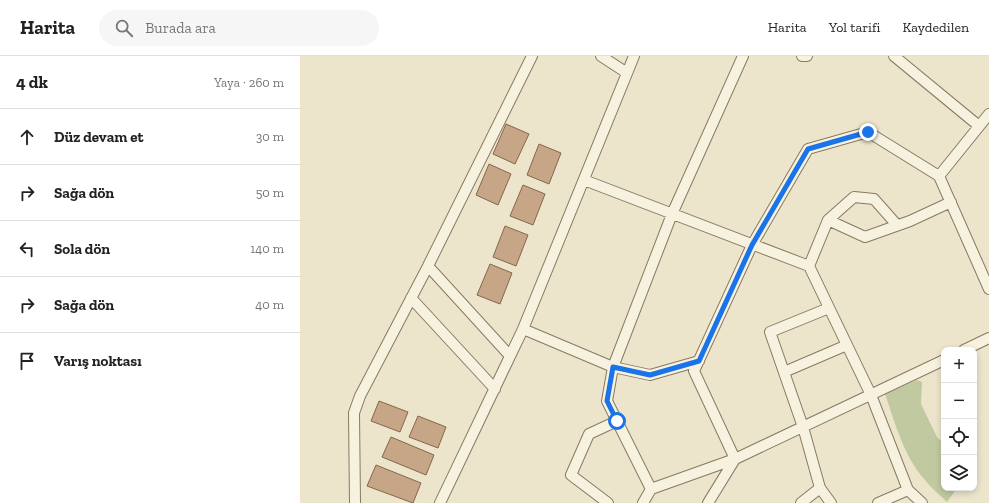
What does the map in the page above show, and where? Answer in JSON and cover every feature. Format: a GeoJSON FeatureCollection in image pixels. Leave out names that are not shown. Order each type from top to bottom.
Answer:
{"type":"FeatureCollection","features":[{"type":"Feature","properties":{"kind":"street"},"geometry":{"type":"LineString","coordinates":[[355,503],[354,413],[360,396],[428,266],[532,56]]}},
{"type":"Feature","properties":{"kind":"street"},"geometry":{"type":"LineString","coordinates":[[601,56],[628,73]]}},
{"type":"Feature","properties":{"kind":"street"},"geometry":{"type":"LineString","coordinates":[[443,502],[523,329],[634,56]]}},
{"type":"Feature","properties":{"kind":"street"},"geometry":{"type":"LineString","coordinates":[[651,489],[607,401],[613,367],[672,214],[743,56]]}},
{"type":"Feature","properties":{"kind":"street"},"geometry":{"type":"LineString","coordinates":[[802,56],[807,56]]}},
{"type":"Feature","properties":{"kind":"street"},"geometry":{"type":"LineString","coordinates":[[894,56],[979,126]]}},
{"type":"Feature","properties":{"kind":"street"},"geometry":{"type":"LineString","coordinates":[[939,176],[989,114]]}},
{"type":"Feature","properties":{"kind":"street"},"geometry":{"type":"LineString","coordinates":[[735,459],[694,371],[752,245],[808,149],[868,132],[939,176],[989,289]]}},
{"type":"Feature","properties":{"kind":"street"},"geometry":{"type":"LineString","coordinates":[[584,180],[809,266],[871,395],[908,490],[922,503]]}},
{"type":"Feature","properties":{"kind":"street"},"geometry":{"type":"LineString","coordinates":[[809,266],[828,220],[854,197],[874,199],[897,225]]}},
{"type":"Feature","properties":{"kind":"street"},"geometry":{"type":"LineString","coordinates":[[828,220],[865,237],[950,202]]}},
{"type":"Feature","properties":{"kind":"street"},"geometry":{"type":"LineString","coordinates":[[428,266],[510,356]]}},
{"type":"Feature","properties":{"kind":"street"},"geometry":{"type":"LineString","coordinates":[[411,298],[495,389]]}},
{"type":"Feature","properties":{"kind":"street"},"geometry":{"type":"LineString","coordinates":[[829,308],[770,332],[803,427],[820,488],[831,503]]}},
{"type":"Feature","properties":{"kind":"street"},"geometry":{"type":"LineString","coordinates":[[523,329],[613,367],[650,375],[699,361]]}},
{"type":"Feature","properties":{"kind":"street"},"geometry":{"type":"LineString","coordinates":[[970,347],[989,338]]}},
{"type":"Feature","properties":{"kind":"street"},"geometry":{"type":"LineString","coordinates":[[784,372],[847,345]]}},
{"type":"Feature","properties":{"kind":"street"},"geometry":{"type":"LineString","coordinates":[[643,503],[651,489],[735,459],[941,361]]}},
{"type":"Feature","properties":{"kind":"street"},"geometry":{"type":"LineString","coordinates":[[608,503],[571,475],[588,434],[617,421]]}},
{"type":"Feature","properties":{"kind":"street"},"geometry":{"type":"LineString","coordinates":[[708,503],[735,459]]}},
{"type":"Feature","properties":{"kind":"street"},"geometry":{"type":"LineString","coordinates":[[801,503],[820,488]]}},
{"type":"Feature","properties":{"kind":"street"},"geometry":{"type":"LineString","coordinates":[[878,503],[908,490]]}},
{"type":"Feature","properties":{"kind":"green space"},"geometry":{"type":"Polygon","coordinates":[[[917,380],[922,382],[921,404],[937,437],[941,441],[941,491],[955,491],[947,502],[927,483],[911,461],[901,439],[885,394],[917,380]]]}},
{"type":"Feature","properties":{"kind":"building"},"geometry":{"type":"Polygon","coordinates":[[[506,124],[529,134],[515,164],[493,154],[506,124]]]}},
{"type":"Feature","properties":{"kind":"building"},"geometry":{"type":"Polygon","coordinates":[[[539,144],[561,153],[549,184],[527,175],[539,144]]]}},
{"type":"Feature","properties":{"kind":"building"},"geometry":{"type":"Polygon","coordinates":[[[489,164],[511,174],[498,205],[476,195],[489,164]]]}},
{"type":"Feature","properties":{"kind":"building"},"geometry":{"type":"Polygon","coordinates":[[[523,185],[545,194],[533,225],[510,216],[523,185]]]}},
{"type":"Feature","properties":{"kind":"building"},"geometry":{"type":"Polygon","coordinates":[[[505,226],[528,235],[516,266],[493,257],[505,226]]]}},
{"type":"Feature","properties":{"kind":"building"},"geometry":{"type":"Polygon","coordinates":[[[490,264],[512,273],[500,304],[477,295],[490,264]]]}},
{"type":"Feature","properties":{"kind":"building"},"geometry":{"type":"Polygon","coordinates":[[[379,401],[408,412],[400,432],[371,421],[379,401]]]}},
{"type":"Feature","properties":{"kind":"building"},"geometry":{"type":"Polygon","coordinates":[[[418,416],[446,427],[438,448],[409,437],[418,416]]]}},
{"type":"Feature","properties":{"kind":"building"},"geometry":{"type":"Polygon","coordinates":[[[391,437],[434,455],[426,475],[382,457],[391,437]]]}},
{"type":"Feature","properties":{"kind":"building"},"geometry":{"type":"Polygon","coordinates":[[[376,465],[421,483],[413,503],[367,486],[376,465]]]}},
{"type":"Feature","properties":{"kind":"route"},"geometry":{"type":"LineString","coordinates":[[617,421],[607,401],[613,367],[650,375],[699,361],[752,245],[808,149],[868,132]]}}]}
